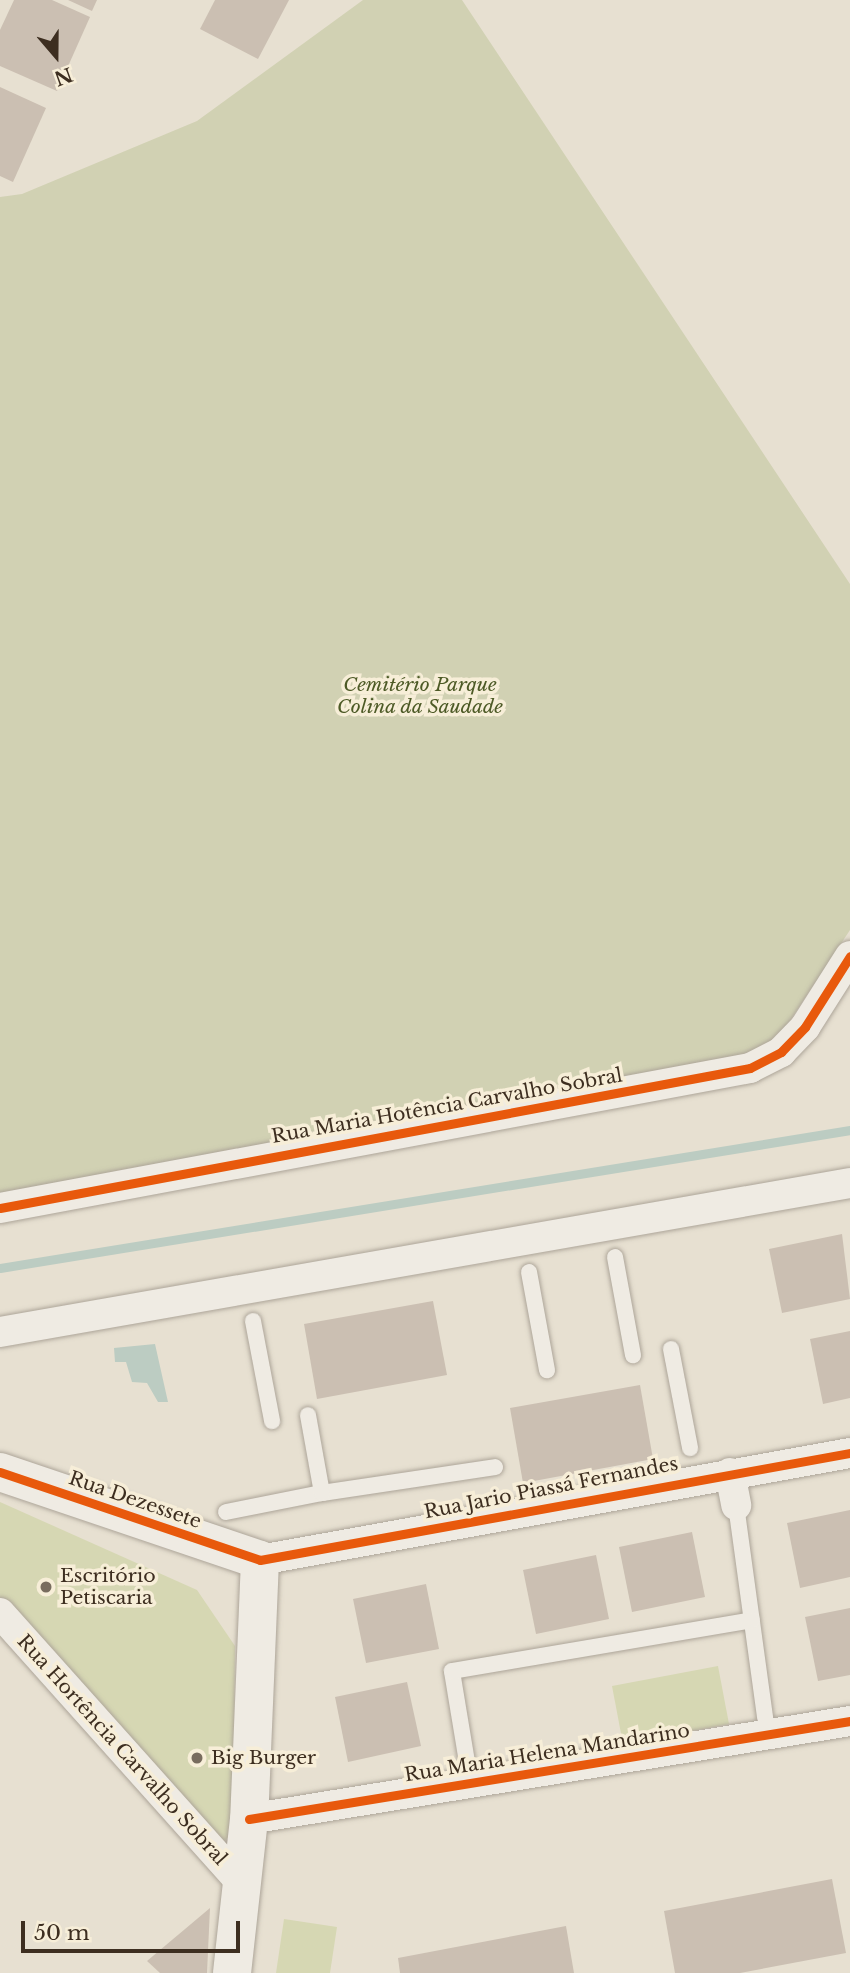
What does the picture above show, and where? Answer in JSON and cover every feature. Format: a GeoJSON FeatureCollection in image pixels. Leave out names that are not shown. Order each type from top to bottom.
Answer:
{"type":"FeatureCollection","features":[{"type":"Feature","properties":{"kind":"street","name":"Rua Maria Hotência Carvalho Sobral"},"geometry":{"type":"LineString","coordinates":[[0,1208],[750,1068],[781,1052],[805,1027],[850,956]]}},
{"type":"Feature","properties":{"kind":"street"},"geometry":{"type":"LineString","coordinates":[[0,1332],[850,1184]]}},
{"type":"Feature","properties":{"kind":"street","name":"Rua Jario Piassá Fernandes"},"geometry":{"type":"LineString","coordinates":[[260,1560],[850,1453]]}},
{"type":"Feature","properties":{"kind":"street","name":"Rua Dezessete"},"geometry":{"type":"LineString","coordinates":[[0,1472],[260,1560]]}},
{"type":"Feature","properties":{"kind":"street"},"geometry":{"type":"LineString","coordinates":[[730,1473],[736,1505]]}},
{"type":"Feature","properties":{"kind":"street"},"geometry":{"type":"LineString","coordinates":[[232,1973],[244,1886],[249,1819],[260,1560]]}},
{"type":"Feature","properties":{"kind":"street","name":"Rua Hortência Carvalho Sobral"},"geometry":{"type":"LineString","coordinates":[[0,1614],[244,1886]]}},
{"type":"Feature","properties":{"kind":"street","name":"Rua Maria Helena Mandarino"},"geometry":{"type":"LineString","coordinates":[[249,1819],[469,1772],[766,1727],[850,1721]]}},
{"type":"Feature","properties":{"kind":"lane"},"geometry":{"type":"LineString","coordinates":[[615,1257],[633,1355]]}},
{"type":"Feature","properties":{"kind":"lane"},"geometry":{"type":"LineString","coordinates":[[529,1272],[547,1370]]}},
{"type":"Feature","properties":{"kind":"lane"},"geometry":{"type":"LineString","coordinates":[[253,1321],[271,1421]]}},
{"type":"Feature","properties":{"kind":"lane"},"geometry":{"type":"LineString","coordinates":[[671,1349],[690,1448]]}},
{"type":"Feature","properties":{"kind":"lane"},"geometry":{"type":"LineString","coordinates":[[308,1415],[322,1493]]}},
{"type":"Feature","properties":{"kind":"lane"},"geometry":{"type":"LineString","coordinates":[[226,1512],[322,1493],[495,1467]]}},
{"type":"Feature","properties":{"kind":"lane"},"geometry":{"type":"LineString","coordinates":[[736,1505],[766,1727]]}},
{"type":"Feature","properties":{"kind":"lane"},"geometry":{"type":"LineString","coordinates":[[469,1772],[452,1671],[752,1620]]}},
{"type":"Feature","properties":{"kind":"green space","name":"Cemitério Parque Colina da Saudade"},"geometry":{"type":"Polygon","coordinates":[[[363,0],[462,0],[850,584],[850,930],[760,1066],[0,1196],[0,197],[22,194],[197,121],[363,0]]]}},
{"type":"Feature","properties":{"kind":"green space"},"geometry":{"type":"Polygon","coordinates":[[[0,1502],[197,1590],[235,1646],[233,1834],[220,1844],[0,1600],[0,1502]]]}},
{"type":"Feature","properties":{"kind":"green space"},"geometry":{"type":"Polygon","coordinates":[[[718,1666],[729,1724],[623,1744],[612,1686],[718,1666]]]}},
{"type":"Feature","properties":{"kind":"green space"},"geometry":{"type":"Polygon","coordinates":[[[284,1919],[337,1927],[330,1973],[276,1973],[284,1919]]]}},
{"type":"Feature","properties":{"kind":"shaded area"},"geometry":{"type":"Polygon","coordinates":[[[155,1344],[168,1402],[158,1402],[147,1383],[132,1382],[126,1362],[115,1362],[114,1348],[155,1344]]]}},
{"type":"Feature","properties":{"kind":"building"},"geometry":{"type":"Polygon","coordinates":[[[14,0],[52,0],[90,17],[57,91],[0,66],[0,30],[14,0]]]}},
{"type":"Feature","properties":{"kind":"building"},"geometry":{"type":"Polygon","coordinates":[[[68,0],[97,0],[92,11],[68,0]]]}},
{"type":"Feature","properties":{"kind":"building"},"geometry":{"type":"Polygon","coordinates":[[[215,0],[289,0],[258,59],[200,29],[215,0]]]}},
{"type":"Feature","properties":{"kind":"building"},"geometry":{"type":"Polygon","coordinates":[[[0,87],[46,108],[13,182],[0,176],[0,87]]]}},
{"type":"Feature","properties":{"kind":"building"},"geometry":{"type":"Polygon","coordinates":[[[842,1234],[850,1299],[782,1313],[769,1249],[842,1234]]]}},
{"type":"Feature","properties":{"kind":"building"},"geometry":{"type":"Polygon","coordinates":[[[433,1301],[447,1375],[317,1399],[304,1324],[433,1301]]]}},
{"type":"Feature","properties":{"kind":"building"},"geometry":{"type":"Polygon","coordinates":[[[850,1331],[850,1398],[823,1404],[810,1339],[850,1331]]]}},
{"type":"Feature","properties":{"kind":"building"},"geometry":{"type":"Polygon","coordinates":[[[640,1385],[653,1459],[523,1483],[510,1408],[640,1385]]]}},
{"type":"Feature","properties":{"kind":"building"},"geometry":{"type":"Polygon","coordinates":[[[850,1510],[850,1577],[800,1588],[787,1523],[850,1510]]]}},
{"type":"Feature","properties":{"kind":"building"},"geometry":{"type":"Polygon","coordinates":[[[692,1532],[705,1597],[632,1612],[619,1547],[692,1532]]]}},
{"type":"Feature","properties":{"kind":"building"},"geometry":{"type":"Polygon","coordinates":[[[596,1555],[609,1619],[536,1634],[523,1570],[596,1555]]]}},
{"type":"Feature","properties":{"kind":"building"},"geometry":{"type":"Polygon","coordinates":[[[426,1584],[439,1649],[366,1663],[353,1599],[426,1584]]]}},
{"type":"Feature","properties":{"kind":"building"},"geometry":{"type":"Polygon","coordinates":[[[850,1608],[850,1675],[818,1681],[805,1617],[850,1608]]]}},
{"type":"Feature","properties":{"kind":"building"},"geometry":{"type":"Polygon","coordinates":[[[407,1682],[421,1746],[348,1762],[335,1697],[407,1682]]]}},
{"type":"Feature","properties":{"kind":"building"},"geometry":{"type":"Polygon","coordinates":[[[832,1879],[846,1953],[740,1973],[675,1973],[664,1911],[832,1879]]]}},
{"type":"Feature","properties":{"kind":"building"},"geometry":{"type":"Polygon","coordinates":[[[210,1908],[207,1973],[160,1973],[147,1961],[210,1908]]]}},
{"type":"Feature","properties":{"kind":"building"},"geometry":{"type":"Polygon","coordinates":[[[566,1926],[574,1973],[400,1973],[398,1958],[566,1926]]]}},
{"type":"Feature","properties":{"kind":"waterway"},"geometry":{"type":"LineString","coordinates":[[0,1268],[850,1130]]}},
{"type":"Feature","properties":{"kind":"cycle path"},"geometry":{"type":"LineString","coordinates":[[0,1208],[750,1068],[781,1052],[805,1027],[850,956]]}},
{"type":"Feature","properties":{"kind":"cycle path"},"geometry":{"type":"LineString","coordinates":[[0,1472],[260,1560],[850,1453]]}},
{"type":"Feature","properties":{"kind":"cycle path"},"geometry":{"type":"LineString","coordinates":[[249,1819],[850,1721]]}},
{"type":"Feature","properties":{"kind":"place","name":"Escritório Petiscaria"},"geometry":{"type":"Point","coordinates":[46,1587]}},
{"type":"Feature","properties":{"kind":"place","name":"Big Burger"},"geometry":{"type":"Point","coordinates":[197,1758]}}]}
